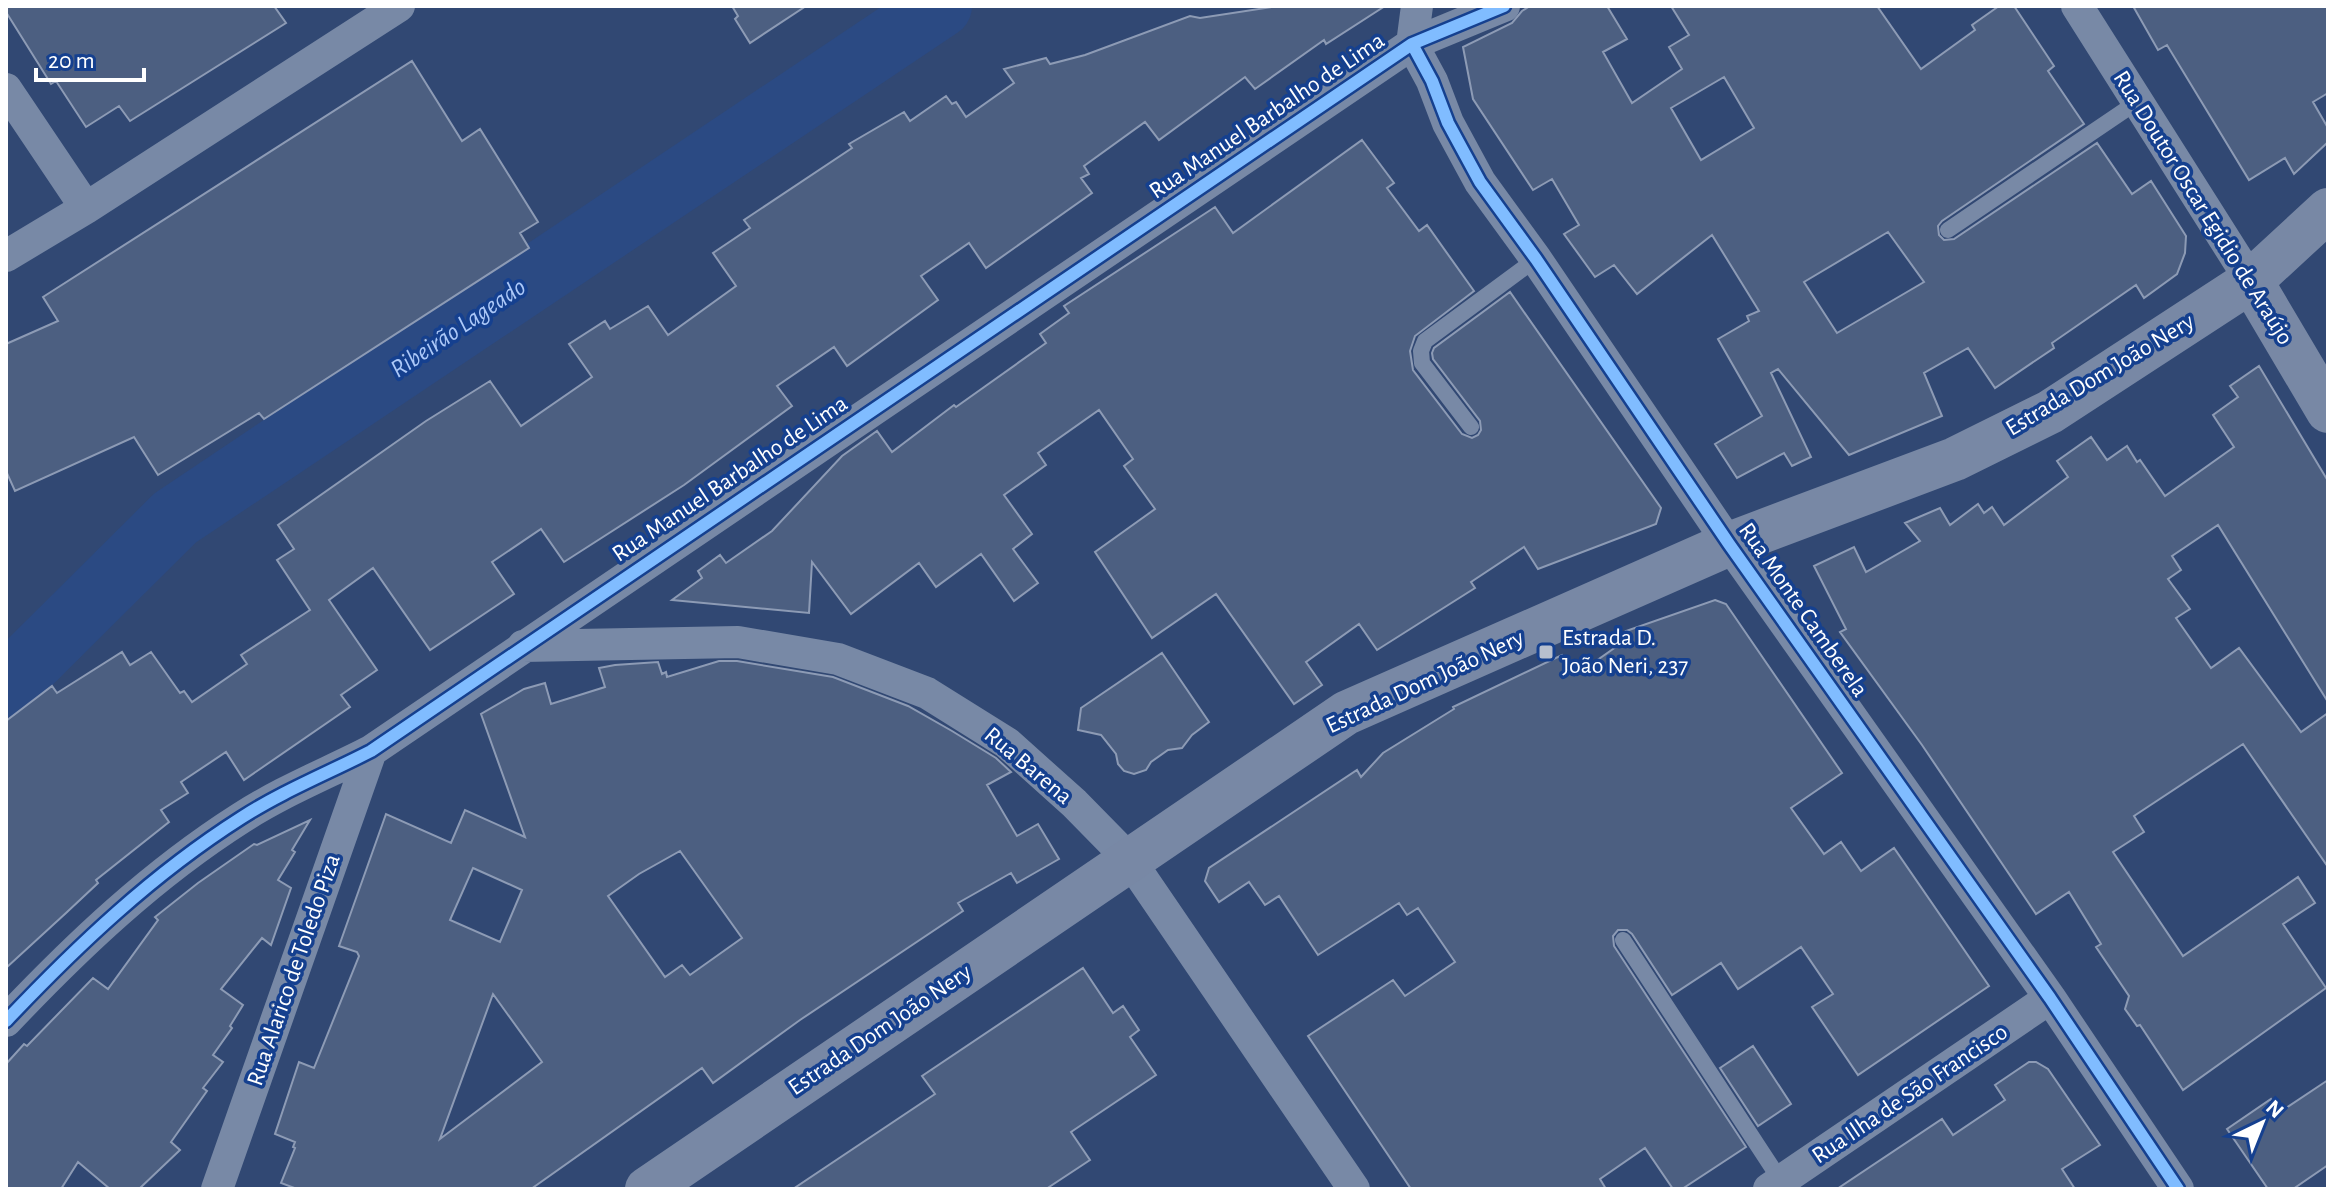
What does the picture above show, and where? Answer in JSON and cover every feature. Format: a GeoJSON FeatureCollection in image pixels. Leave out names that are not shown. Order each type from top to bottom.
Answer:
{"type":"FeatureCollection","features":[{"type":"Feature","properties":{"kind":"main road","name":"Estrada Dom João Nery"},"geometry":{"type":"LineString","coordinates":[[647,1189],[1346,713],[1729,544],[1955,459],[2050,412],[2251,281],[2328,210]]}},
{"type":"Feature","properties":{"kind":"main road","name":"Rua Doutor Oscar Egidio de Araújo"},"geometry":{"type":"LineString","coordinates":[[2251,281],[2328,411]]}},
{"type":"Feature","properties":{"kind":"street"},"geometry":{"type":"LineString","coordinates":[[6,256],[86,208],[399,6]]}},
{"type":"Feature","properties":{"kind":"street","name":"Rua Manuel Barbalho de Lima"},"geometry":{"type":"LineString","coordinates":[[6,1021],[61,963],[161,873],[243,816],[371,751],[1416,21],[1504,6]]}},
{"type":"Feature","properties":{"kind":"street","name":"Rua Doutor Oscar Egidio de Araújo"},"geometry":{"type":"LineString","coordinates":[[2077,6],[2251,281]]}},
{"type":"Feature","properties":{"kind":"street","name":"Rua Monte Camberela"},"geometry":{"type":"LineString","coordinates":[[1416,21],[1432,81],[1448,123],[1480,182],[1536,259],[1729,544],[2050,998],[2178,1189]]}},
{"type":"Feature","properties":{"kind":"street"},"geometry":{"type":"LineString","coordinates":[[6,89],[86,208]]}},
{"type":"Feature","properties":{"kind":"street","name":"Rua Barena"},"geometry":{"type":"LineString","coordinates":[[523,646],[738,642],[838,659],[927,693],[1007,743],[1074,803],[1129,859],[1354,1189]]}},
{"type":"Feature","properties":{"kind":"street","name":"Rua Alarico de Toledo Piza"},"geometry":{"type":"LineString","coordinates":[[217,1189],[371,751]]}},
{"type":"Feature","properties":{"kind":"street","name":"Rua Ilha de São Francisco"},"geometry":{"type":"LineString","coordinates":[[1775,1185],[2050,998]]}},
{"type":"Feature","properties":{"kind":"lane"},"geometry":{"type":"LineString","coordinates":[[1948,230],[2137,102]]}},
{"type":"Feature","properties":{"kind":"lane"},"geometry":{"type":"LineString","coordinates":[[1471,427],[1422,363],[1421,351],[1425,341],[1536,259]]}},
{"type":"Feature","properties":{"kind":"lane"},"geometry":{"type":"LineString","coordinates":[[1623,940],[1775,1185]]}},
{"type":"Feature","properties":{"kind":"building"},"geometry":{"type":"Polygon","coordinates":[[[6,6],[274,6],[286,23],[130,121],[119,106],[86,127],[56,81],[51,84],[6,12],[6,6]]]}},
{"type":"Feature","properties":{"kind":"building"},"geometry":{"type":"Polygon","coordinates":[[[732,6],[806,6],[750,43],[735,19],[738,16],[732,6]]]}},
{"type":"Feature","properties":{"kind":"building"},"geometry":{"type":"Polygon","coordinates":[[[1278,6],[1385,6],[1326,44],[1324,40],[1255,89],[1245,77],[1159,140],[1145,122],[1084,166],[1089,174],[1081,178],[1092,193],[986,268],[969,243],[921,276],[938,300],[847,366],[834,347],[777,386],[792,406],[684,485],[564,562],[541,529],[492,562],[514,594],[430,650],[373,568],[329,600],[377,670],[341,695],[350,707],[244,780],[226,752],[181,782],[188,793],[161,810],[169,822],[96,880],[98,883],[6,968],[6,721],[52,686],[57,693],[122,652],[130,665],[151,652],[180,693],[184,691],[192,702],[247,664],[241,655],[310,610],[277,560],[294,549],[278,525],[426,421],[490,381],[521,426],[592,377],[569,344],[605,321],[610,329],[648,306],[668,335],[736,286],[713,253],[750,228],[744,220],[852,148],[849,144],[904,112],[910,121],[946,96],[952,104],[956,102],[966,117],[1014,83],[1004,69],[1046,58],[1050,64],[1085,55],[1190,16],[1200,18],[1278,6]]]}},
{"type":"Feature","properties":{"kind":"building"},"geometry":{"type":"Polygon","coordinates":[[[1530,6],[1607,6],[1627,39],[1603,52],[1632,103],[1682,69],[1669,47],[1689,35],[1671,6],[1877,6],[1921,69],[1975,30],[1972,25],[1999,6],[2014,6],[2054,66],[2048,71],[2084,124],[1942,221],[1938,226],[1939,235],[1944,240],[1954,239],[2097,143],[2132,194],[2151,181],[2186,236],[2185,253],[2177,274],[2144,298],[2136,285],[2052,343],[2054,348],[1995,388],[1968,348],[1924,373],[1942,416],[1849,455],[1778,369],[1771,373],[1811,457],[1792,466],[1784,453],[1737,478],[1715,444],[1762,416],[1718,339],[1749,321],[1747,316],[1759,311],[1712,235],[1637,294],[1614,265],[1595,277],[1564,234],[1579,225],[1552,179],[1533,190],[1473,99],[1463,47],[1512,23],[1530,6]],[[1724,77],[1671,108],[1701,160],[1754,128],[1724,77]],[[1888,232],[1804,282],[1837,333],[1924,282],[1888,232]]]}},
{"type":"Feature","properties":{"kind":"building"},"geometry":{"type":"Polygon","coordinates":[[[2133,6],[2328,6],[2328,93],[2313,102],[2328,128],[2328,142],[2294,174],[2285,158],[2249,180],[2167,45],[2158,50],[2133,6]]]}},
{"type":"Feature","properties":{"kind":"building"},"geometry":{"type":"Polygon","coordinates":[[[412,61],[462,141],[480,129],[538,222],[520,233],[529,248],[264,419],[259,413],[158,475],[134,437],[15,491],[6,471],[6,344],[58,321],[43,297],[412,61]]]}},
{"type":"Feature","properties":{"kind":"building"},"geometry":{"type":"Polygon","coordinates":[[[1362,140],[1394,183],[1387,188],[1419,231],[1427,225],[1474,291],[1415,336],[1410,351],[1413,370],[1462,434],[1472,438],[1478,435],[1480,421],[1433,359],[1432,353],[1434,348],[1510,292],[1661,508],[1656,524],[1538,569],[1524,547],[1471,582],[1475,588],[1377,650],[1359,624],[1306,662],[1322,685],[1294,704],[1216,594],[1152,638],[1095,552],[1155,509],[1124,466],[1133,459],[1099,410],[1038,453],[1046,465],[1004,495],[1032,534],[1013,549],[1038,583],[1014,601],[981,554],[936,587],[919,563],[851,614],[812,562],[809,613],[672,600],[702,578],[698,571],[720,555],[726,563],[772,531],[842,456],[877,431],[892,452],[954,405],[956,407],[1046,343],[1040,334],[1069,313],[1064,306],[1215,207],[1233,233],[1362,140]]]}},
{"type":"Feature","properties":{"kind":"building"},"geometry":{"type":"Polygon","coordinates":[[[2259,366],[2328,481],[2328,702],[2218,525],[2172,556],[2181,570],[2168,579],[2190,609],[2176,618],[2211,668],[2239,648],[2301,732],[2328,713],[2328,867],[2243,744],[2134,816],[2144,832],[2113,852],[2183,956],[2298,877],[2315,903],[2283,924],[2326,988],[2183,1090],[2140,1025],[2137,1026],[2125,1009],[2129,996],[2096,947],[2101,944],[2069,892],[2036,914],[1922,745],[1840,632],[1846,629],[1814,566],[1854,547],[1866,572],[1920,541],[1905,523],[1940,508],[1950,525],[1978,504],[1984,513],[1992,507],[2004,525],[2068,477],[2057,461],[2091,437],[2107,460],[2127,446],[2165,496],[2234,447],[2213,415],[2238,397],[2230,386],[2259,366]]]}},
{"type":"Feature","properties":{"kind":"building"},"geometry":{"type":"Polygon","coordinates":[[[1715,600],[1726,604],[1842,773],[1791,808],[1824,854],[1841,842],[1861,871],[1894,848],[1989,986],[1858,1075],[1812,1007],[1833,994],[1801,947],[1738,989],[1721,963],[1672,995],[1632,934],[1627,930],[1618,930],[1613,936],[1614,946],[1746,1147],[1682,1189],[1673,1189],[1645,1148],[1600,1179],[1606,1189],[1411,1189],[1308,1036],[1393,980],[1405,996],[1455,962],[1418,908],[1407,915],[1399,903],[1318,955],[1279,896],[1265,905],[1249,882],[1219,902],[1205,881],[1209,868],[1357,770],[1361,777],[1383,753],[1453,707],[1562,655],[1576,675],[1630,637],[1626,631],[1715,600]]]}},
{"type":"Feature","properties":{"kind":"building"},"geometry":{"type":"Polygon","coordinates":[[[1162,653],[1209,722],[1192,735],[1182,748],[1168,750],[1151,762],[1146,770],[1134,774],[1124,771],[1118,764],[1116,754],[1101,735],[1078,730],[1081,708],[1162,653]]]}},
{"type":"Feature","properties":{"kind":"building"},"geometry":{"type":"Polygon","coordinates":[[[719,661],[737,661],[833,677],[908,706],[996,758],[1011,772],[987,785],[1017,836],[1038,824],[1059,859],[1017,883],[1011,873],[958,903],[963,911],[800,1020],[713,1083],[702,1068],[531,1189],[297,1189],[281,1183],[295,1142],[275,1134],[299,1062],[314,1068],[359,956],[357,952],[339,946],[386,814],[451,843],[465,810],[525,837],[481,714],[524,689],[545,683],[551,704],[605,687],[599,668],[658,662],[662,674],[666,672],[667,677],[719,661]],[[680,851],[608,896],[665,977],[682,965],[690,975],[742,938],[680,851]],[[473,868],[450,920],[500,942],[522,890],[473,868]],[[493,994],[440,1139],[542,1062],[493,994]]]}},
{"type":"Feature","properties":{"kind":"building"},"geometry":{"type":"Polygon","coordinates":[[[310,820],[278,880],[291,888],[271,945],[262,938],[221,989],[243,1005],[230,1026],[232,1028],[213,1055],[223,1062],[203,1088],[207,1091],[171,1142],[180,1150],[139,1189],[110,1189],[78,1162],[61,1189],[6,1189],[6,1064],[93,978],[108,989],[158,920],[155,917],[254,844],[310,820]]]}},
{"type":"Feature","properties":{"kind":"building"},"geometry":{"type":"Polygon","coordinates":[[[1083,968],[1113,1013],[1123,1006],[1139,1030],[1130,1037],[1156,1075],[1071,1132],[1090,1160],[1046,1189],[793,1189],[935,1094],[922,1076],[1083,968]]]}},
{"type":"Feature","properties":{"kind":"building"},"geometry":{"type":"Polygon","coordinates":[[[1753,1046],[1791,1104],[1758,1126],[1720,1068],[1753,1046]]]}},
{"type":"Feature","properties":{"kind":"building"},"geometry":{"type":"Polygon","coordinates":[[[2029,1062],[2036,1062],[2048,1069],[2100,1145],[2062,1169],[2075,1189],[1837,1189],[1942,1119],[1953,1135],[2005,1100],[1995,1085],[2029,1062]]]}},
{"type":"Feature","properties":{"kind":"building"},"geometry":{"type":"Polygon","coordinates":[[[2328,1080],[2328,1165],[2293,1189],[2268,1189],[2227,1129],[2271,1099],[2280,1112],[2328,1080]]]}},
{"type":"Feature","properties":{"kind":"waterway","name":"Ribeirão Lageado"},"geometry":{"type":"LineString","coordinates":[[6,686],[175,518],[940,6]]}},
{"type":"Feature","properties":{"kind":"cycle path"},"geometry":{"type":"LineString","coordinates":[[6,1021],[118,912],[177,863],[241,818],[371,751],[1412,44],[1504,6]]}},
{"type":"Feature","properties":{"kind":"cycle path"},"geometry":{"type":"LineString","coordinates":[[1412,44],[1432,81],[1448,123],[1480,182],[1536,259],[1729,544],[2050,998],[2178,1189]]}},
{"type":"Feature","properties":{"kind":"place","name":"Estrada D. João Neri, 237"},"geometry":{"type":"Point","coordinates":[1546,652]}}]}
